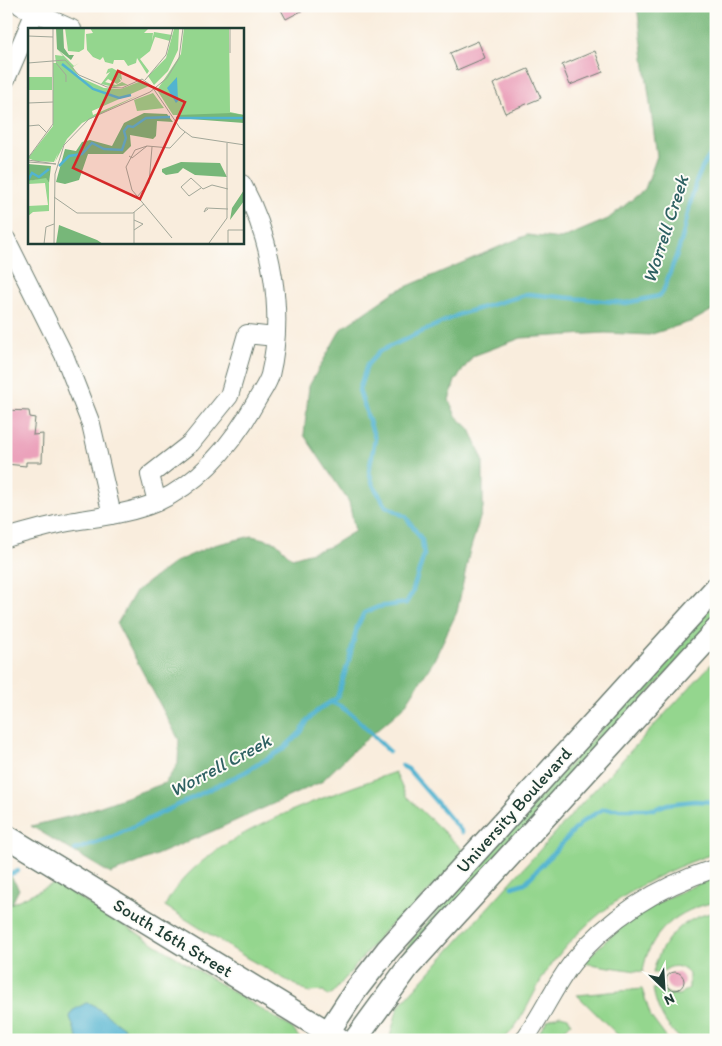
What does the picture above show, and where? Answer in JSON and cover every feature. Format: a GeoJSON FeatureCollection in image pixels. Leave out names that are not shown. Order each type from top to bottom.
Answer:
{"type":"FeatureCollection","features":[{"type":"Feature","properties":{"kind":"main road","name":"University Boulevard"},"geometry":{"type":"LineString","coordinates":[[330,1037],[354,991],[387,950],[716,588]]}},
{"type":"Feature","properties":{"kind":"main road","name":"University Boulevard"},"geometry":{"type":"LineString","coordinates":[[355,1040],[409,966],[716,630]]}},
{"type":"Feature","properties":{"kind":"main road","name":"South 16th Street"},"geometry":{"type":"LineString","coordinates":[[6,836],[330,1037]]}},
{"type":"Feature","properties":{"kind":"street"},"geometry":{"type":"LineString","coordinates":[[6,79],[28,9],[70,28]]}},
{"type":"Feature","properties":{"kind":"street"},"geometry":{"type":"LineString","coordinates":[[6,538],[68,522],[112,515],[156,502],[180,488],[210,466],[250,412],[270,376],[275,337],[276,306],[261,226],[244,188]]}},
{"type":"Feature","properties":{"kind":"street"},"geometry":{"type":"LineString","coordinates":[[6,239],[64,355],[91,424],[112,515]]}},
{"type":"Feature","properties":{"kind":"street"},"geometry":{"type":"LineString","coordinates":[[156,502],[150,475],[191,443],[229,396],[247,334],[275,337]]}},
{"type":"Feature","properties":{"kind":"street"},"geometry":{"type":"LineString","coordinates":[[524,1040],[572,962],[602,931],[659,891],[716,868]]}},
{"type":"Feature","properties":{"kind":"green space"},"geometry":{"type":"Polygon","coordinates":[[[637,6],[716,6],[716,308],[693,321],[649,335],[605,333],[521,338],[473,356],[455,381],[449,400],[456,416],[470,429],[483,460],[483,508],[469,554],[457,612],[433,662],[403,708],[356,748],[321,782],[213,831],[111,874],[31,826],[76,815],[165,783],[178,764],[179,740],[117,624],[136,591],[175,562],[214,545],[252,536],[276,542],[292,558],[329,547],[355,531],[349,502],[304,435],[309,386],[341,329],[394,292],[527,235],[561,239],[608,219],[645,189],[657,156],[637,6]]]}},
{"type":"Feature","properties":{"kind":"green space"},"geometry":{"type":"Polygon","coordinates":[[[716,602],[716,619],[403,963],[399,960],[413,938],[716,602]]]}},
{"type":"Feature","properties":{"kind":"green space"},"geometry":{"type":"Polygon","coordinates":[[[716,659],[716,853],[667,872],[643,884],[621,898],[580,931],[546,972],[527,1008],[503,1040],[389,1040],[398,1007],[585,800],[716,659]]]}},
{"type":"Feature","properties":{"kind":"green space"},"geometry":{"type":"Polygon","coordinates":[[[395,772],[406,796],[465,852],[414,907],[387,928],[333,993],[327,996],[324,991],[308,992],[247,958],[165,906],[182,881],[205,859],[234,839],[266,822],[301,807],[395,772]]]}},
{"type":"Feature","properties":{"kind":"green space"},"geometry":{"type":"Polygon","coordinates":[[[6,869],[19,889],[12,903],[6,906],[6,869]]]}},
{"type":"Feature","properties":{"kind":"green space"},"geometry":{"type":"Polygon","coordinates":[[[716,877],[716,902],[690,910],[668,925],[651,945],[643,972],[583,963],[613,934],[644,911],[677,893],[716,877]]]}},
{"type":"Feature","properties":{"kind":"green space"},"geometry":{"type":"Polygon","coordinates":[[[55,883],[292,1028],[301,1040],[6,1040],[6,906],[55,883]]]}},
{"type":"Feature","properties":{"kind":"green space"},"geometry":{"type":"Polygon","coordinates":[[[716,912],[716,1040],[682,1040],[663,1017],[653,989],[662,988],[668,994],[679,995],[689,988],[689,974],[683,968],[676,966],[668,968],[662,973],[653,973],[656,961],[667,941],[683,925],[693,919],[716,912]]]}},
{"type":"Feature","properties":{"kind":"green space"},"geometry":{"type":"Polygon","coordinates":[[[642,989],[651,1017],[668,1040],[623,1040],[577,995],[642,989]]]}},
{"type":"Feature","properties":{"kind":"green space"},"geometry":{"type":"Polygon","coordinates":[[[560,1015],[568,1017],[571,1023],[555,1040],[533,1040],[548,1020],[560,1015]]]}},
{"type":"Feature","properties":{"kind":"water"},"geometry":{"type":"Polygon","coordinates":[[[86,1003],[92,1004],[140,1040],[78,1040],[70,1017],[72,1011],[86,1003]]]}},
{"type":"Feature","properties":{"kind":"building"},"geometry":{"type":"Polygon","coordinates":[[[279,6],[311,6],[286,19],[279,6]]]}},
{"type":"Feature","properties":{"kind":"building"},"geometry":{"type":"Polygon","coordinates":[[[478,41],[485,58],[457,70],[450,53],[478,41]]]}},
{"type":"Feature","properties":{"kind":"building"},"geometry":{"type":"Polygon","coordinates":[[[595,51],[603,72],[570,85],[562,65],[595,51]]]}},
{"type":"Feature","properties":{"kind":"building"},"geometry":{"type":"Polygon","coordinates":[[[528,69],[541,98],[505,113],[493,84],[528,69]]]}},
{"type":"Feature","properties":{"kind":"building"},"geometry":{"type":"Polygon","coordinates":[[[6,410],[29,411],[30,417],[35,418],[33,435],[43,434],[42,462],[26,462],[26,466],[6,464],[6,410]]]}},
{"type":"Feature","properties":{"kind":"building"},"geometry":{"type":"Polygon","coordinates":[[[675,972],[681,975],[684,981],[681,987],[675,990],[669,987],[666,981],[669,975],[675,972]]]}},
{"type":"Feature","properties":{"kind":"waterway","name":"Worrell Creek"},"geometry":{"type":"LineString","coordinates":[[75,850],[108,839],[245,772],[283,749],[301,732],[308,720],[318,710],[337,698],[357,627],[364,613],[378,607],[406,603],[412,593],[424,555],[422,540],[406,517],[386,506],[373,485],[369,471],[375,439],[359,390],[367,365],[380,351],[460,314],[528,294],[626,303],[659,296],[663,292],[681,242],[692,195],[699,175],[716,148]]}},
{"type":"Feature","properties":{"kind":"waterway"},"geometry":{"type":"LineString","coordinates":[[330,702],[345,709],[389,751]]}},
{"type":"Feature","properties":{"kind":"waterway"},"geometry":{"type":"LineString","coordinates":[[402,766],[408,769],[462,832]]}},
{"type":"Feature","properties":{"kind":"waterway"},"geometry":{"type":"LineString","coordinates":[[512,887],[525,883],[583,821],[603,809],[654,809],[668,804],[694,801],[716,802]]}},
{"type":"Feature","properties":{"kind":"waterway","name":"Worrell Creek"},"geometry":{"type":"LineString","coordinates":[[6,876],[18,871]]}}]}
